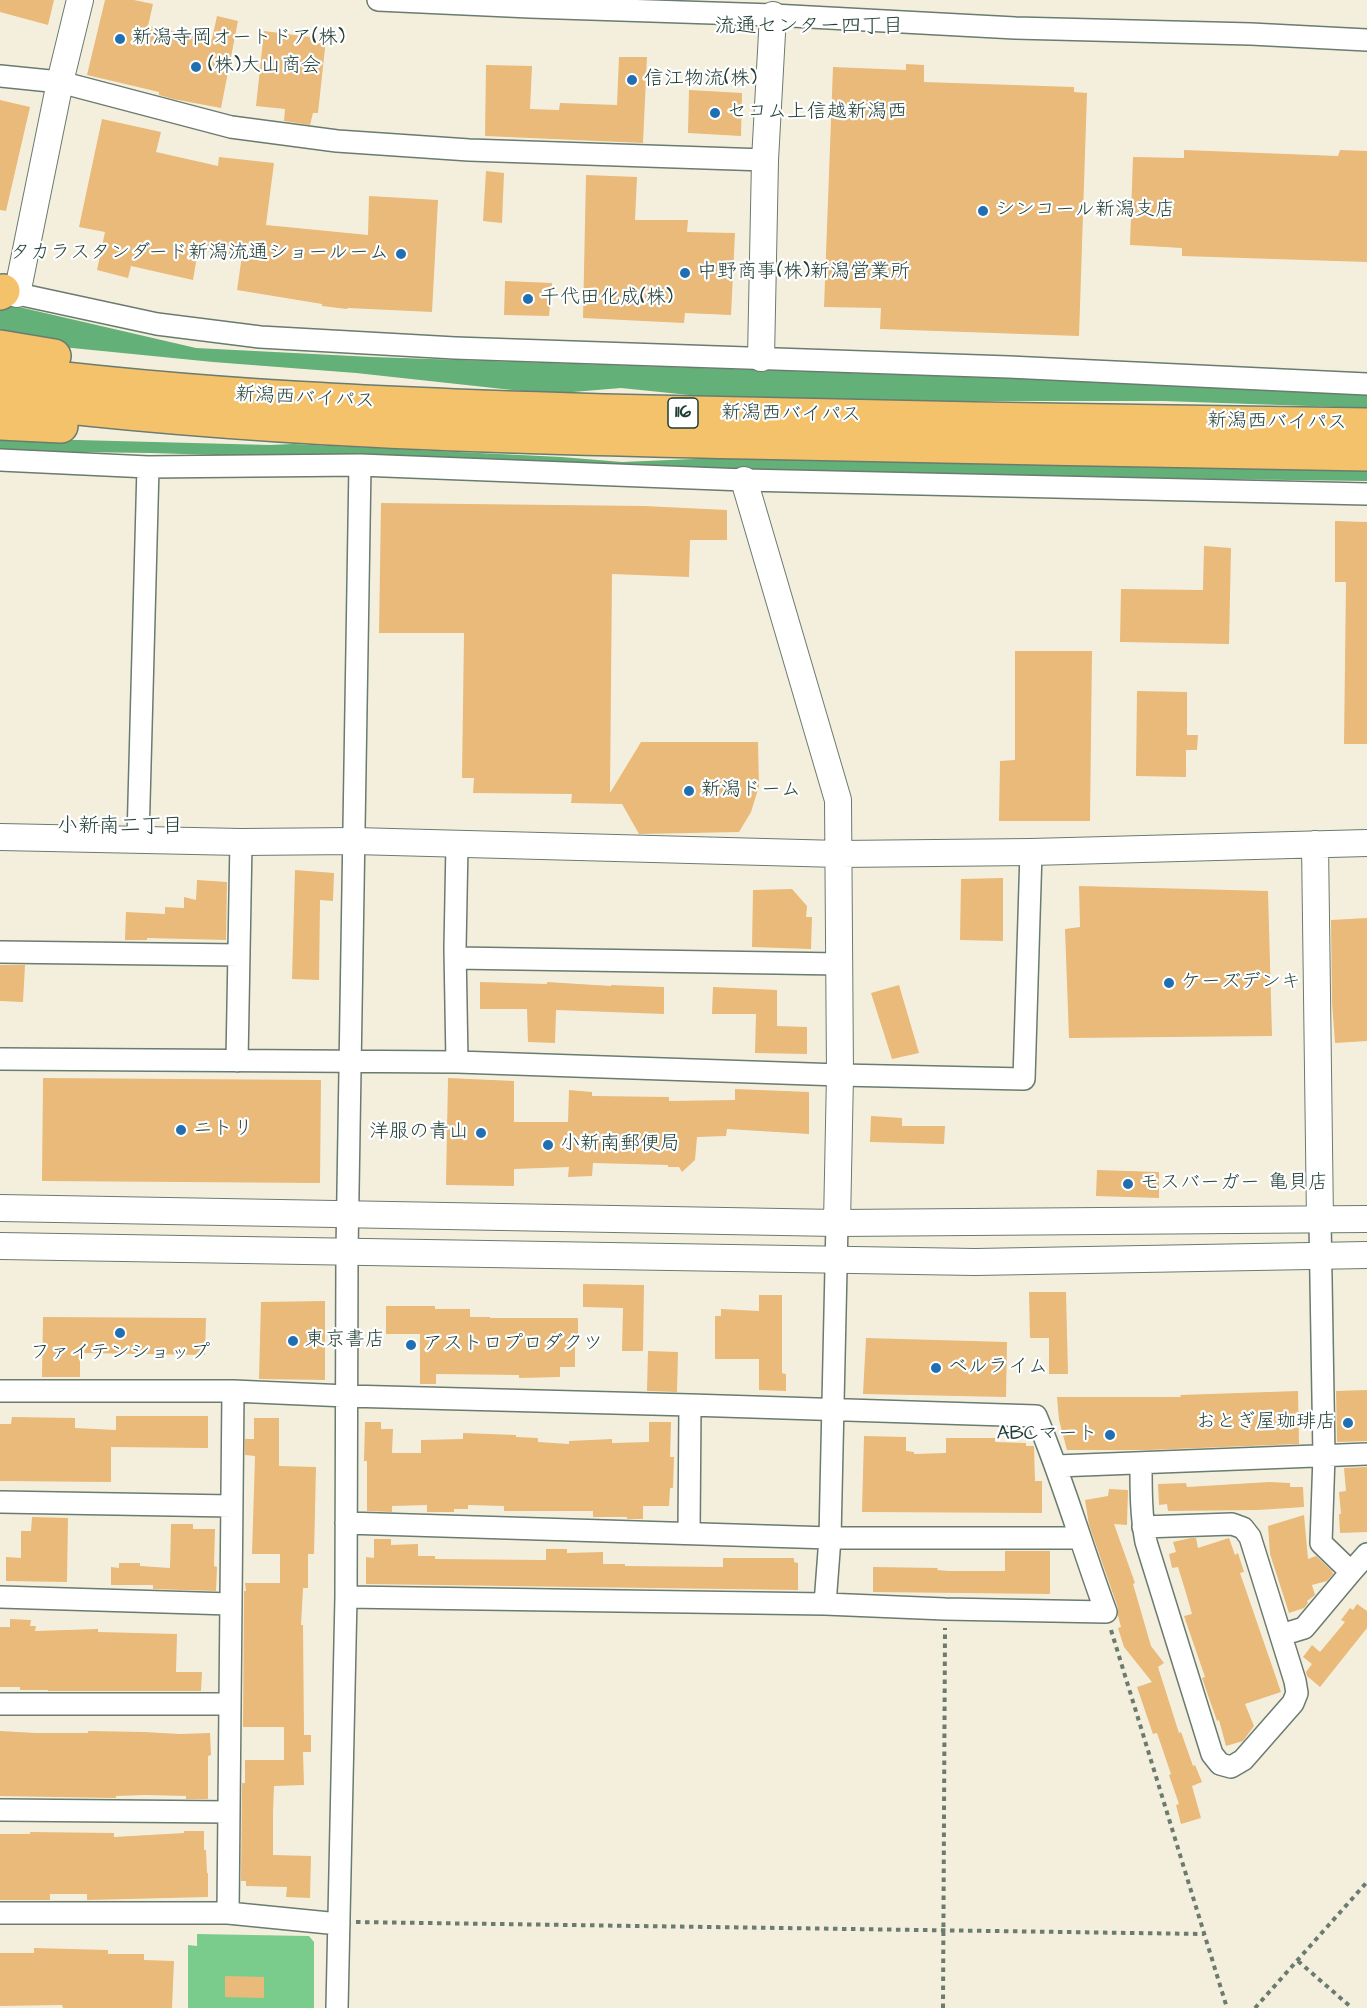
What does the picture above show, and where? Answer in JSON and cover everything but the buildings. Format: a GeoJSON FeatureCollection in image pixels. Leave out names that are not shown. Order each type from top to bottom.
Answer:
{"type":"FeatureCollection","features":[{"type":"Feature","properties":{"kind":"highway"},"geometry":{"type":"LineString","coordinates":[[0,346],[29,352],[424,405]]}},
{"type":"Feature","properties":{"kind":"highway","name":"新潟西バイパス"},"geometry":{"type":"LineString","coordinates":[[0,370],[104,383],[250,396],[424,405],[932,418],[1367,425]]}},
{"type":"Feature","properties":{"kind":"highway","name":"新潟西バイパス"},"geometry":{"type":"LineString","coordinates":[[0,399],[101,411],[251,424],[425,434],[1367,454]]}},
{"type":"Feature","properties":{"kind":"highway"},"geometry":{"type":"LineString","coordinates":[[0,423],[115,428],[251,424]]}},
{"type":"Feature","properties":{"kind":"street"},"geometry":{"type":"LineString","coordinates":[[80,0],[5,292],[157,324],[260,337],[454,348],[1009,367],[1367,384]]}},
{"type":"Feature","properties":{"kind":"street"},"geometry":{"type":"LineString","coordinates":[[378,0],[542,8],[773,8],[1015,28],[1251,34],[1367,40]]}},
{"type":"Feature","properties":{"kind":"street"},"geometry":{"type":"LineString","coordinates":[[761,358],[765,160],[773,8]]}},
{"type":"Feature","properties":{"kind":"street"},"geometry":{"type":"LineString","coordinates":[[0,76],[60,82],[231,127],[336,141],[469,150],[765,160]]}},
{"type":"Feature","properties":{"kind":"street"},"geometry":{"type":"LineString","coordinates":[[0,460],[147,467],[360,465],[744,480],[1367,494]]}},
{"type":"Feature","properties":{"kind":"street"},"geometry":{"type":"LineString","coordinates":[[337,2008],[346,1597],[347,1251],[360,465]]}},
{"type":"Feature","properties":{"kind":"street"},"geometry":{"type":"LineString","coordinates":[[138,839],[147,467]]}},
{"type":"Feature","properties":{"kind":"street"},"geometry":{"type":"LineString","coordinates":[[744,480],[838,800],[840,964],[838,1260],[830,1538],[825,1604]]}},
{"type":"Feature","properties":{"kind":"street"},"geometry":{"type":"LineString","coordinates":[[0,837],[241,842],[355,841],[838,854],[1031,852],[1367,843]]}},
{"type":"Feature","properties":{"kind":"street"},"geometry":{"type":"LineString","coordinates":[[237,1061],[241,842]]}},
{"type":"Feature","properties":{"kind":"street"},"geometry":{"type":"LineString","coordinates":[[457,844],[458,1062]]}},
{"type":"Feature","properties":{"kind":"street"},"geometry":{"type":"LineString","coordinates":[[1315,844],[1324,1456],[1321,1543],[1351,1572]]}},
{"type":"Feature","properties":{"kind":"street"},"geometry":{"type":"LineString","coordinates":[[0,1059],[458,1062],[1024,1079],[1031,852]]}},
{"type":"Feature","properties":{"kind":"street"},"geometry":{"type":"LineString","coordinates":[[0,952],[239,955]]}},
{"type":"Feature","properties":{"kind":"street"},"geometry":{"type":"LineString","coordinates":[[456,958],[840,964]]}},
{"type":"Feature","properties":{"kind":"street"},"geometry":{"type":"LineString","coordinates":[[0,1208],[837,1223],[1367,1219]]}},
{"type":"Feature","properties":{"kind":"street"},"geometry":{"type":"LineString","coordinates":[[0,1246],[975,1262],[1367,1255]]}},
{"type":"Feature","properties":{"kind":"street"},"geometry":{"type":"LineString","coordinates":[[0,1391],[233,1391],[1036,1416],[1057,1466],[1079,1538],[1106,1612],[825,1604],[346,1597]]}},
{"type":"Feature","properties":{"kind":"street"},"geometry":{"type":"LineString","coordinates":[[228,1913],[233,1391]]}},
{"type":"Feature","properties":{"kind":"street"},"geometry":{"type":"LineString","coordinates":[[689,1533],[690,1405]]}},
{"type":"Feature","properties":{"kind":"street"},"geometry":{"type":"LineString","coordinates":[[1057,1466],[1367,1454]]}},
{"type":"Feature","properties":{"kind":"street"},"geometry":{"type":"LineString","coordinates":[[1141,1463],[1141,1516],[1143,1527],[1146,1542],[1212,1754],[1220,1764],[1231,1767],[1243,1760],[1293,1703],[1298,1693],[1250,1537],[1243,1528],[1232,1524],[1143,1527]]}},
{"type":"Feature","properties":{"kind":"street"},"geometry":{"type":"LineString","coordinates":[[0,1502],[231,1506]]}},
{"type":"Feature","properties":{"kind":"street"},"geometry":{"type":"LineString","coordinates":[[346,1523],[830,1538],[1079,1538]]}},
{"type":"Feature","properties":{"kind":"street"},"geometry":{"type":"LineString","coordinates":[[1281,1635],[1304,1628],[1367,1554]]}},
{"type":"Feature","properties":{"kind":"street"},"geometry":{"type":"LineString","coordinates":[[0,1597],[230,1604]]}},
{"type":"Feature","properties":{"kind":"street"},"geometry":{"type":"LineString","coordinates":[[0,1704],[230,1704]]}},
{"type":"Feature","properties":{"kind":"street"},"geometry":{"type":"LineString","coordinates":[[0,1810],[229,1812]]}},
{"type":"Feature","properties":{"kind":"street"},"geometry":{"type":"LineString","coordinates":[[0,1913],[228,1913],[339,1924]]}},
{"type":"Feature","properties":{"kind":"path"},"geometry":{"type":"LineString","coordinates":[[943,2008],[945,1609]]}},
{"type":"Feature","properties":{"kind":"path"},"geometry":{"type":"LineString","coordinates":[[1106,1612],[1227,2008]]}},
{"type":"Feature","properties":{"kind":"path"},"geometry":{"type":"LineString","coordinates":[[1255,2008],[1367,1882]]}},
{"type":"Feature","properties":{"kind":"path"},"geometry":{"type":"LineString","coordinates":[[339,1924],[356,1922],[1204,1934]]}},
{"type":"Feature","properties":{"kind":"path"},"geometry":{"type":"LineString","coordinates":[[1298,1960],[1352,2008]]}},
{"type":"Feature","properties":{"kind":"green space"},"geometry":{"type":"Polygon","coordinates":[[[6,304],[196,348],[372,357],[1086,381],[1367,394],[1367,408],[1164,401],[903,401],[699,396],[621,388],[549,394],[356,373],[62,347],[0,336],[0,306],[6,304]]]}},
{"type":"Feature","properties":{"kind":"green space"},"geometry":{"type":"Polygon","coordinates":[[[0,438],[293,444],[622,462],[717,458],[1367,471],[1367,481],[830,474],[152,453],[0,451],[0,438]]]}},
{"type":"Feature","properties":{"kind":"green space"},"geometry":{"type":"Polygon","coordinates":[[[197,1934],[309,1936],[314,1942],[314,2008],[188,2008],[188,1945],[197,1946],[197,1934]]]}},
{"type":"Feature","properties":{"kind":"place","name":"新潟寺岡オートドア(株)"},"geometry":{"type":"Point","coordinates":[120,39]}},
{"type":"Feature","properties":{"kind":"place","name":"(株)大山商会"},"geometry":{"type":"Point","coordinates":[196,67]}},
{"type":"Feature","properties":{"kind":"place","name":"信江物流(株)"},"geometry":{"type":"Point","coordinates":[632,80]}},
{"type":"Feature","properties":{"kind":"place","name":"セコム上信越新潟西"},"geometry":{"type":"Point","coordinates":[715,113]}},
{"type":"Feature","properties":{"kind":"place","name":"シンコール新潟支店"},"geometry":{"type":"Point","coordinates":[983,211]}},
{"type":"Feature","properties":{"kind":"place","name":"タカラスタンダード新潟流通ショールーム"},"geometry":{"type":"Point","coordinates":[401,254]}},
{"type":"Feature","properties":{"kind":"place","name":"中野商事(株)新潟営業所"},"geometry":{"type":"Point","coordinates":[685,273]}},
{"type":"Feature","properties":{"kind":"place","name":"千代田化成(株)"},"geometry":{"type":"Point","coordinates":[528,299]}},
{"type":"Feature","properties":{"kind":"place","name":"新潟ドーム"},"geometry":{"type":"Point","coordinates":[689,791]}},
{"type":"Feature","properties":{"kind":"place","name":"ケーズデンキ"},"geometry":{"type":"Point","coordinates":[1169,983]}},
{"type":"Feature","properties":{"kind":"place","name":"ニトリ"},"geometry":{"type":"Point","coordinates":[181,1130]}},
{"type":"Feature","properties":{"kind":"place","name":"洋服の青山"},"geometry":{"type":"Point","coordinates":[481,1133]}},
{"type":"Feature","properties":{"kind":"place","name":"小新南郵便局"},"geometry":{"type":"Point","coordinates":[548,1145]}},
{"type":"Feature","properties":{"kind":"place","name":"モスバーガー 亀貝店"},"geometry":{"type":"Point","coordinates":[1128,1184]}},
{"type":"Feature","properties":{"kind":"place","name":"ファイテンショップ"},"geometry":{"type":"Point","coordinates":[120,1333]}},
{"type":"Feature","properties":{"kind":"place","name":"東京書店"},"geometry":{"type":"Point","coordinates":[293,1341]}},
{"type":"Feature","properties":{"kind":"place","name":"アストロプロダクツ"},"geometry":{"type":"Point","coordinates":[411,1345]}},
{"type":"Feature","properties":{"kind":"place","name":"ベルライム"},"geometry":{"type":"Point","coordinates":[936,1368]}},
{"type":"Feature","properties":{"kind":"place","name":"おとぎ屋珈琲店"},"geometry":{"type":"Point","coordinates":[1348,1423]}},
{"type":"Feature","properties":{"kind":"place","name":"ABCマート"},"geometry":{"type":"Point","coordinates":[1110,1435]}},
{"type":"Feature","properties":{"kind":"district","name":"流通センター四丁目"},"geometry":{"type":"Point","coordinates":[809,28]}},
{"type":"Feature","properties":{"kind":"district","name":"小新南二丁目"},"geometry":{"type":"Point","coordinates":[120,828]}}]}
